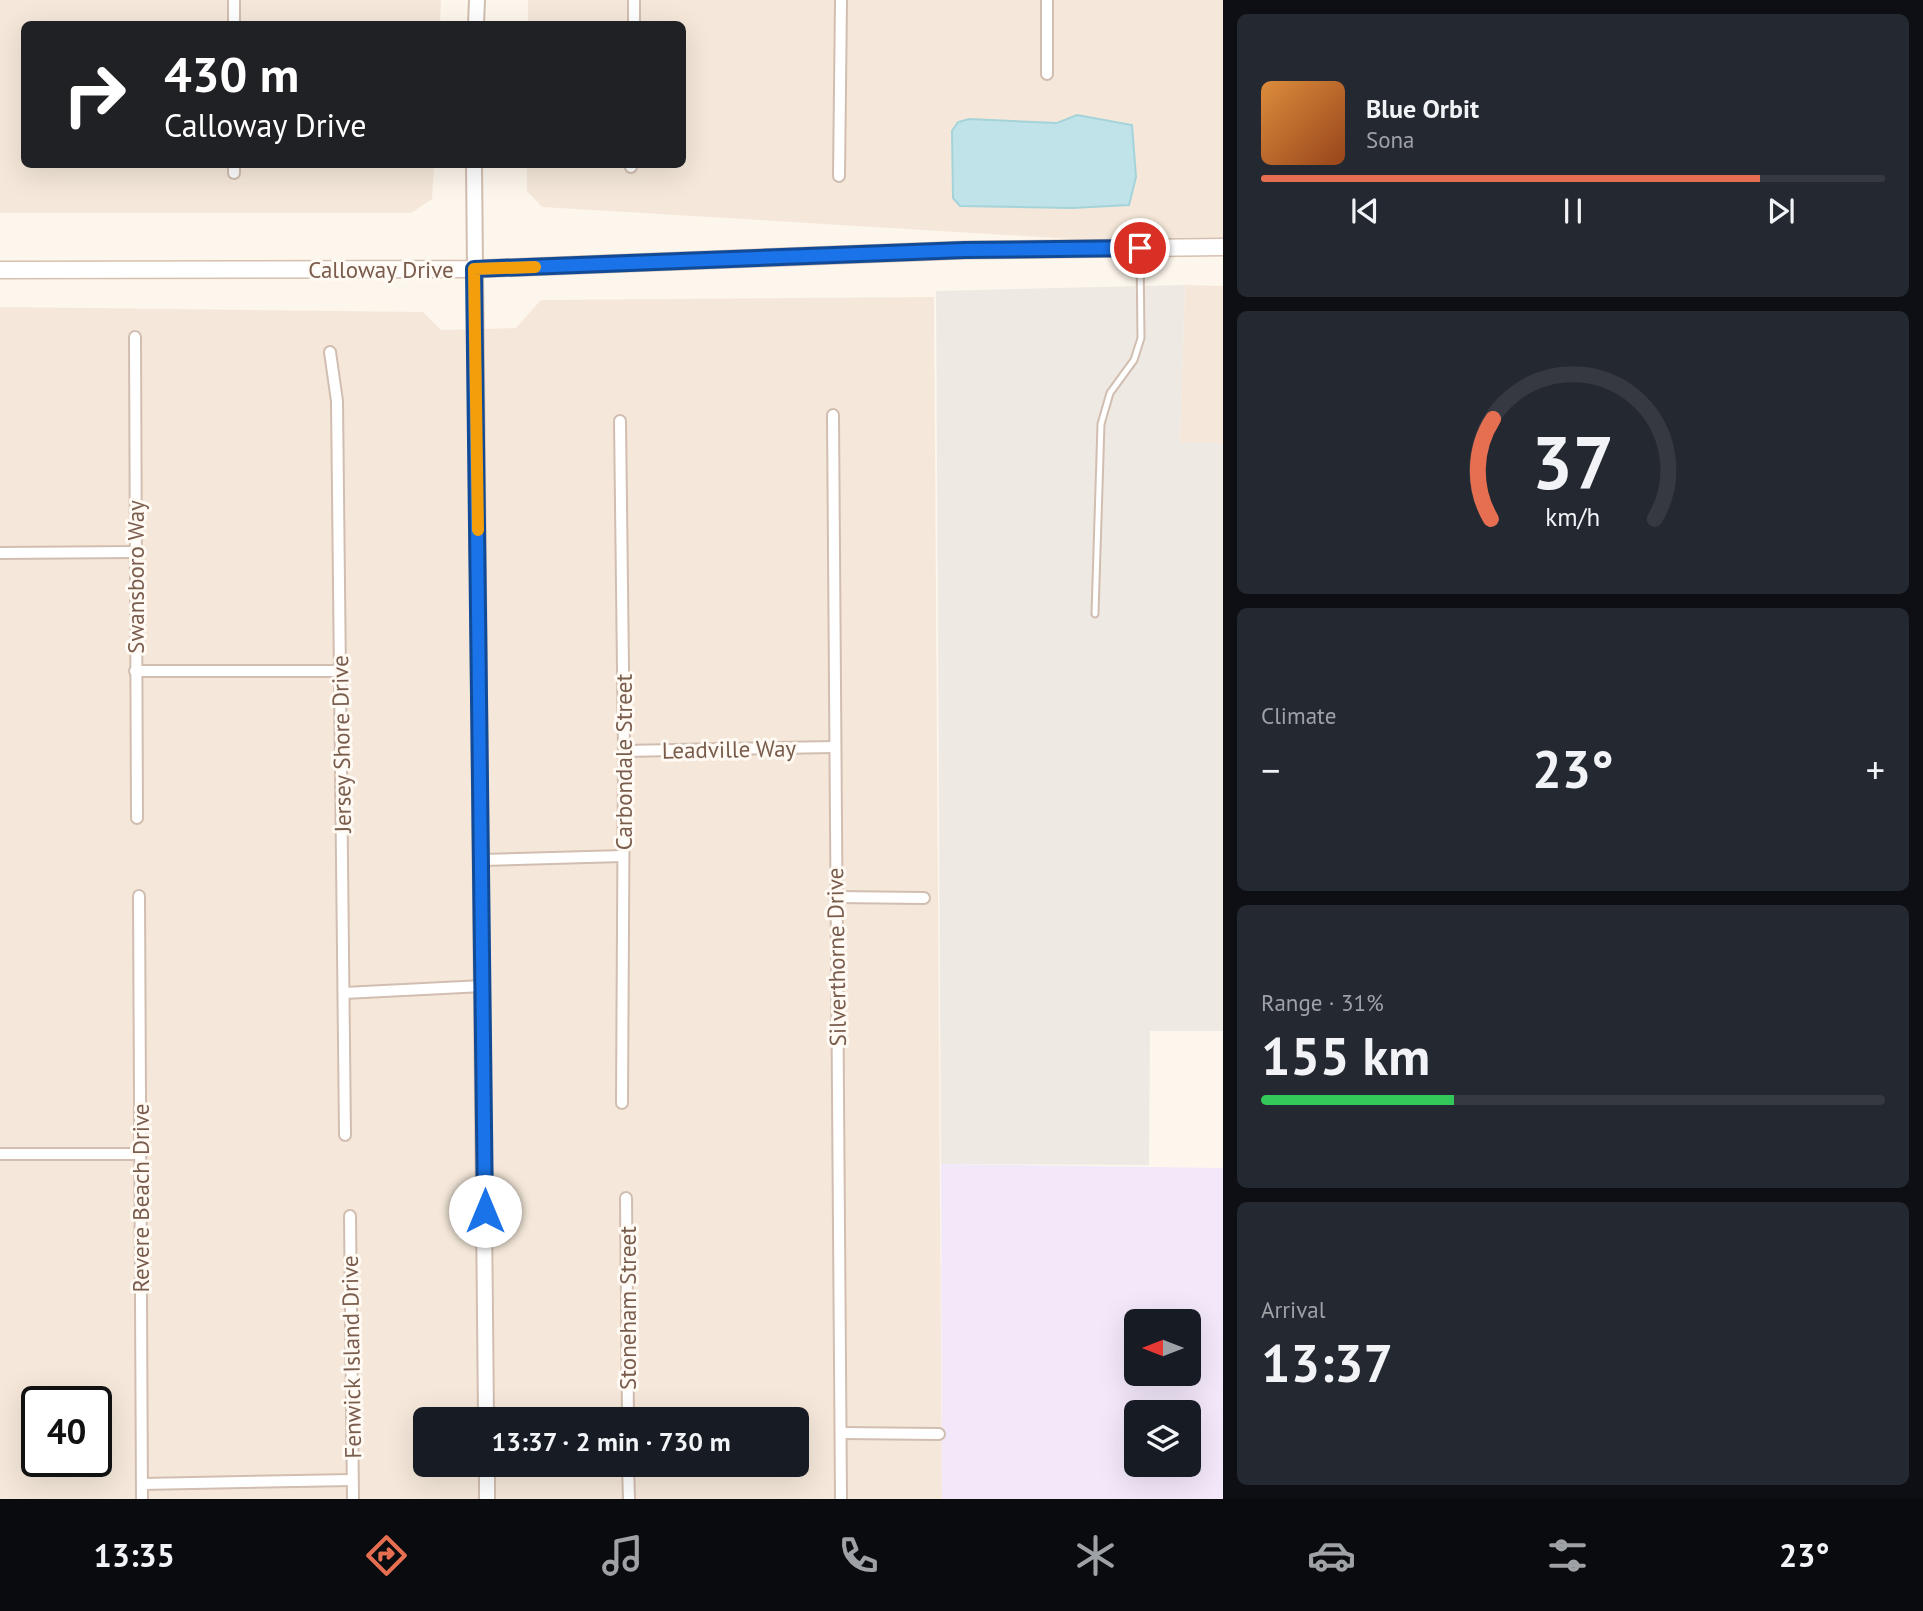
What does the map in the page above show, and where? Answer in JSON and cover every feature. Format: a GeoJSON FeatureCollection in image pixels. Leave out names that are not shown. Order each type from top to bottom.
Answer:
{"type":"FeatureCollection","features":[{"type":"Feature","properties":{"kind":"main road","name":"Calloway Drive"},"geometry":{"type":"LineString","coordinates":[[0,270],[474,269],[965,250],[1223,247]]}},
{"type":"Feature","properties":{"kind":"street"},"geometry":{"type":"LineString","coordinates":[[234,0],[234,21]]}},
{"type":"Feature","properties":{"kind":"street"},"geometry":{"type":"LineString","coordinates":[[476,21],[477,0]]}},
{"type":"Feature","properties":{"kind":"street"},"geometry":{"type":"LineString","coordinates":[[634,0],[634,21]]}},
{"type":"Feature","properties":{"kind":"street"},"geometry":{"type":"LineString","coordinates":[[839,176],[841,0]]}},
{"type":"Feature","properties":{"kind":"street"},"geometry":{"type":"LineString","coordinates":[[1047,0],[1047,74]]}},
{"type":"Feature","properties":{"kind":"street"},"geometry":{"type":"LineString","coordinates":[[474,168],[486,1407]]}},
{"type":"Feature","properties":{"kind":"street","name":"Swansboro Way"},"geometry":{"type":"LineString","coordinates":[[135,337],[137,818]]}},
{"type":"Feature","properties":{"kind":"street","name":"Jersey Shore Drive"},"geometry":{"type":"LineString","coordinates":[[330,352],[337,401],[345,1135]]}},
{"type":"Feature","properties":{"kind":"street","name":"Silverthorne Drive"},"geometry":{"type":"LineString","coordinates":[[833,415],[841,1499]]}},
{"type":"Feature","properties":{"kind":"street","name":"Carbondale Street"},"geometry":{"type":"LineString","coordinates":[[620,421],[624,751],[622,1103]]}},
{"type":"Feature","properties":{"kind":"street"},"geometry":{"type":"LineString","coordinates":[[0,553],[135,552]]}},
{"type":"Feature","properties":{"kind":"street"},"geometry":{"type":"LineString","coordinates":[[135,671],[340,671]]}},
{"type":"Feature","properties":{"kind":"street","name":"Leadville Way"},"geometry":{"type":"LineString","coordinates":[[624,751],[834,747]]}},
{"type":"Feature","properties":{"kind":"street"},"geometry":{"type":"LineString","coordinates":[[482,860],[623,856]]}},
{"type":"Feature","properties":{"kind":"street","name":"Revere Beach Drive"},"geometry":{"type":"LineString","coordinates":[[139,897],[142,1499]]}},
{"type":"Feature","properties":{"kind":"street"},"geometry":{"type":"LineString","coordinates":[[835,897],[923,898]]}},
{"type":"Feature","properties":{"kind":"street"},"geometry":{"type":"LineString","coordinates":[[344,993],[483,986]]}},
{"type":"Feature","properties":{"kind":"street"},"geometry":{"type":"LineString","coordinates":[[0,1154],[140,1154]]}},
{"type":"Feature","properties":{"kind":"street","name":"Stoneham Street"},"geometry":{"type":"LineString","coordinates":[[626,1198],[628,1407]]}},
{"type":"Feature","properties":{"kind":"street","name":"Fenwick Island Drive"},"geometry":{"type":"LineString","coordinates":[[350,1216],[353,1499]]}},
{"type":"Feature","properties":{"kind":"street"},"geometry":{"type":"LineString","coordinates":[[842,1433],[939,1434]]}},
{"type":"Feature","properties":{"kind":"street"},"geometry":{"type":"LineString","coordinates":[[487,1477],[487,1499]]}},
{"type":"Feature","properties":{"kind":"street"},"geometry":{"type":"LineString","coordinates":[[628,1477],[629,1499]]}},
{"type":"Feature","properties":{"kind":"street"},"geometry":{"type":"LineString","coordinates":[[142,1485],[352,1480]]}},
{"type":"Feature","properties":{"kind":"lane"},"geometry":{"type":"LineString","coordinates":[[1095,614],[1101,424],[1110,393],[1134,360],[1141,338],[1140,248]]}},
{"type":"Feature","properties":{"kind":"shaded area"},"geometry":{"type":"Polygon","coordinates":[[[0,0],[441,0],[440,21],[21,21],[21,168],[434,168],[432,199],[411,213],[0,213],[0,0]]]}},
{"type":"Feature","properties":{"kind":"shaded area"},"geometry":{"type":"Polygon","coordinates":[[[528,0],[1223,0],[1223,248],[542,207],[527,191],[527,168],[686,168],[686,21],[528,21],[528,0]]]}},
{"type":"Feature","properties":{"kind":"shaded area"},"geometry":{"type":"Polygon","coordinates":[[[1185,285],[1223,286],[1223,443],[1180,443],[1185,285]]]}},
{"type":"Feature","properties":{"kind":"shaded area"},"geometry":{"type":"Polygon","coordinates":[[[1185,285],[1180,442],[1223,443],[1223,1031],[1150,1031],[1149,1165],[941,1164],[936,291],[1185,285]]]}},
{"type":"Feature","properties":{"kind":"shaded area"},"geometry":{"type":"Polygon","coordinates":[[[934,297],[942,1499],[0,1499],[0,307],[423,312],[441,330],[516,328],[541,300],[934,297]]]}},
{"type":"Feature","properties":{"kind":"shaded area"},"geometry":{"type":"Polygon","coordinates":[[[941,1164],[1223,1168],[1223,1499],[942,1499],[941,1164]]]}},
{"type":"Feature","properties":{"kind":"water"},"geometry":{"type":"Polygon","coordinates":[[[1077,115],[1132,125],[1136,177],[1129,205],[1072,208],[960,206],[953,198],[952,131],[958,122],[969,119],[1057,123],[1077,115]]]}},
{"type":"Feature","properties":{"kind":"slow traffic"},"geometry":{"type":"LineString","coordinates":[[478,530],[474,269],[535,267]]}},
{"type":"Feature","properties":{"kind":"route"},"geometry":{"type":"LineString","coordinates":[[485,1211],[474,269],[965,250],[1140,248]]}}]}
